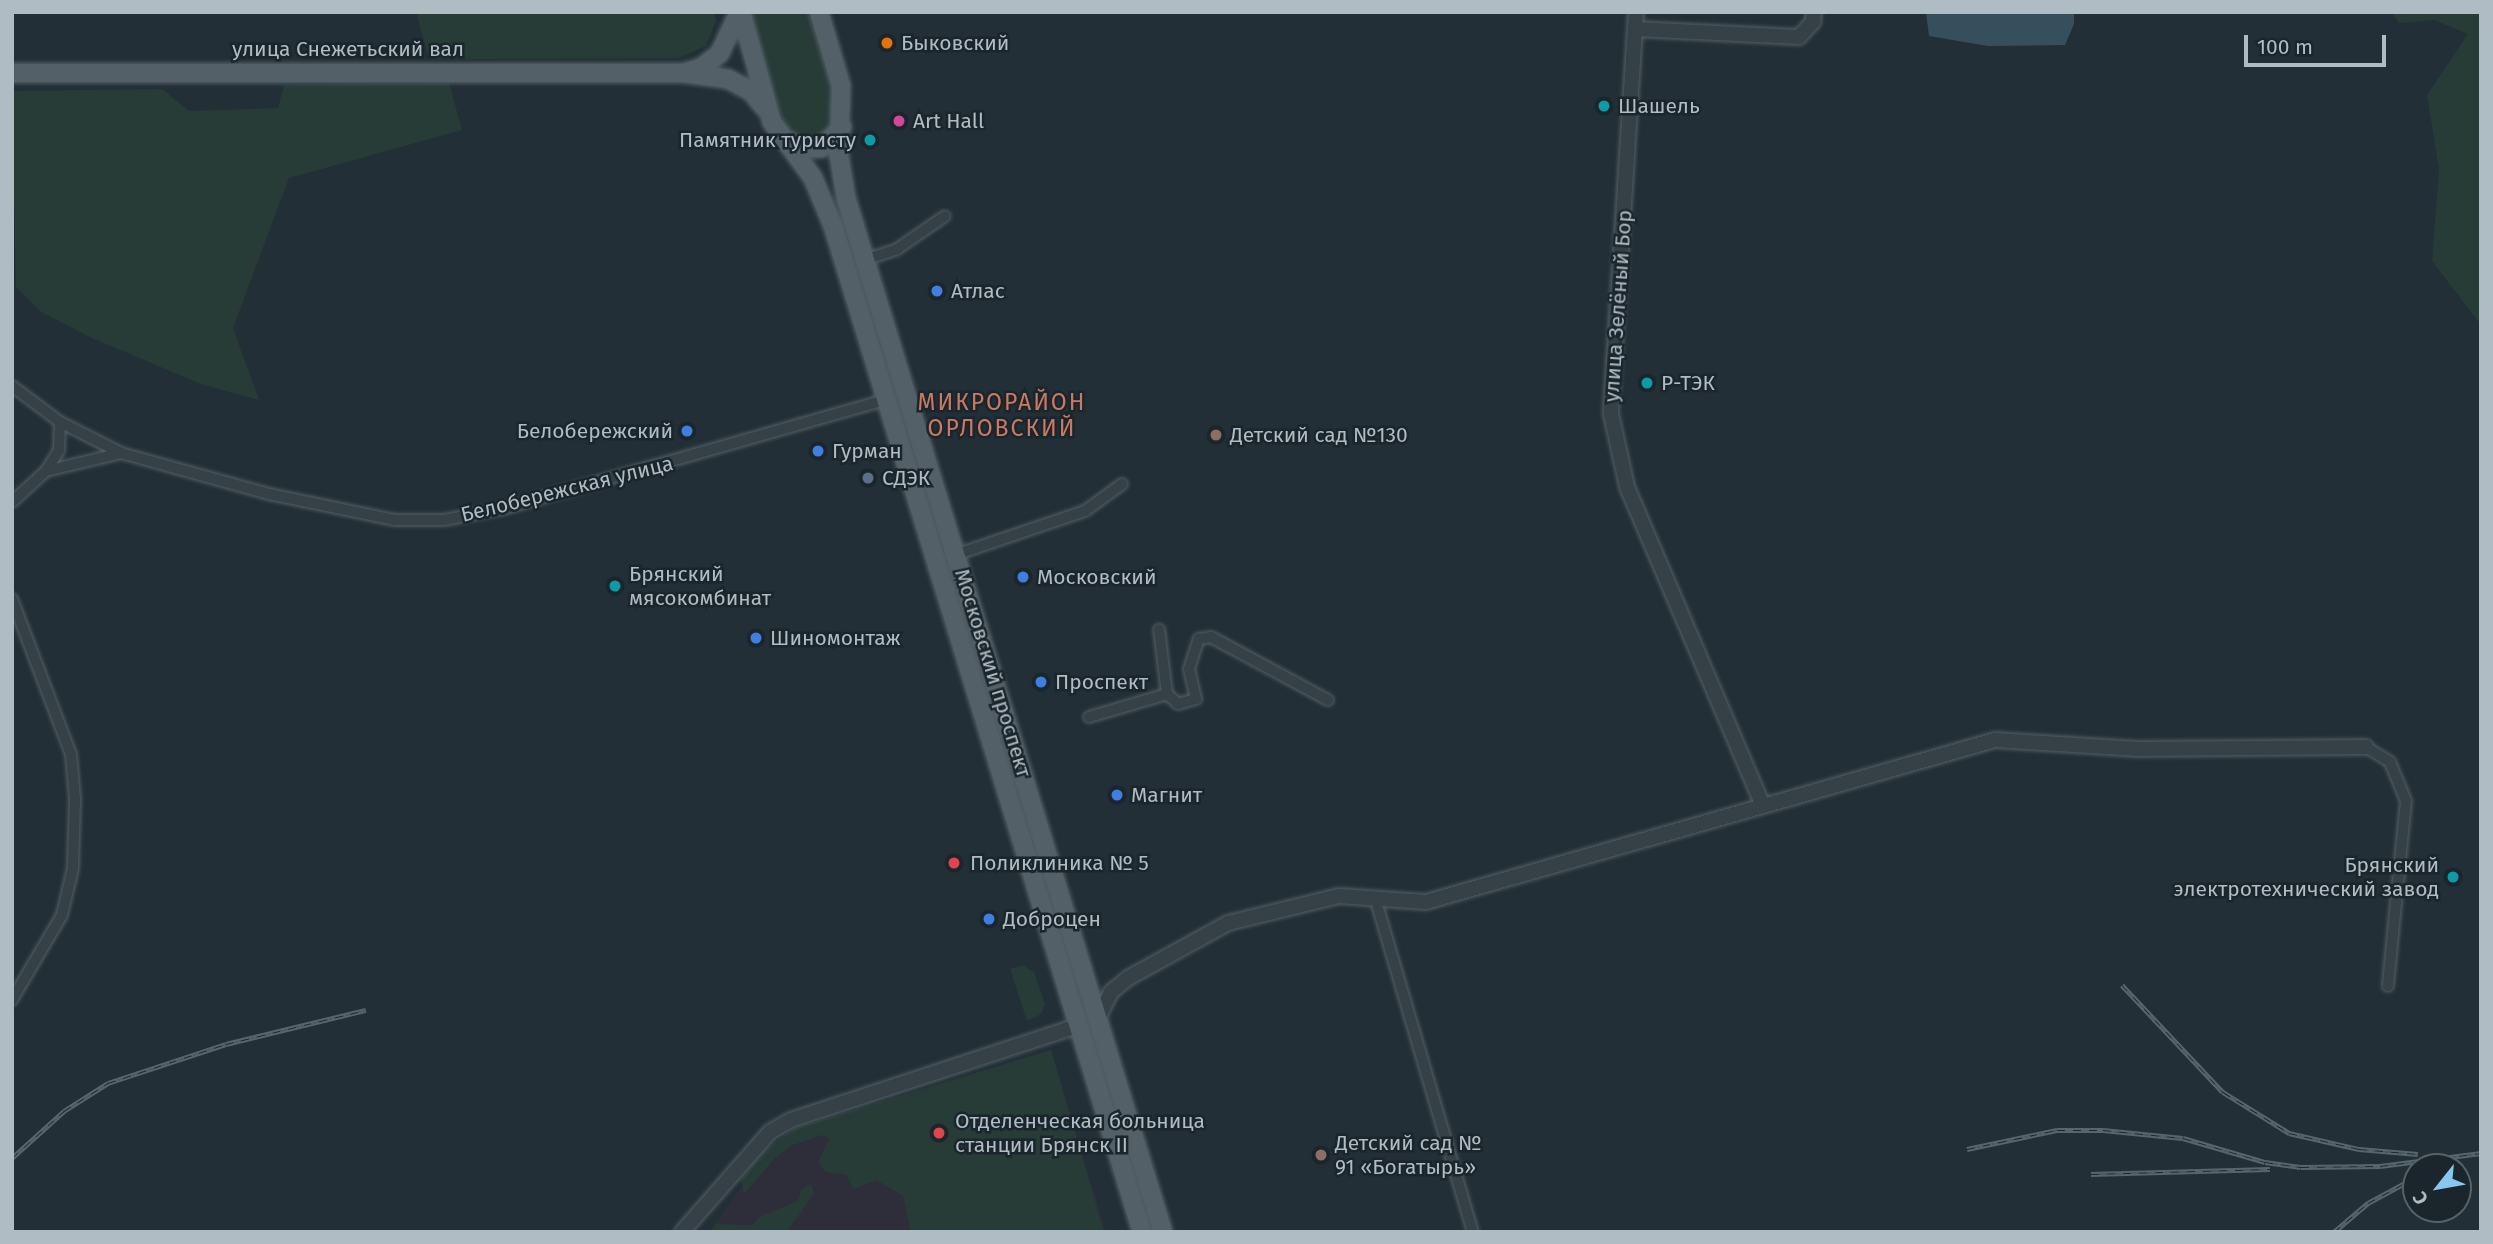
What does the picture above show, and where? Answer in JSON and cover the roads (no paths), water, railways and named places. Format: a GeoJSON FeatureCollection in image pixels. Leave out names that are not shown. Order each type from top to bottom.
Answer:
{"type":"FeatureCollection","features":[{"type":"Feature","properties":{"kind":"main road","name":"улица Снежетьский вал"},"geometry":{"type":"LineString","coordinates":[[683,73],[701,68],[720,53],[740,12]]}},
{"type":"Feature","properties":{"kind":"main road","name":"Московский проспект"},"geometry":{"type":"LineString","coordinates":[[740,12],[770,114],[824,201],[1142,1232]]}},
{"type":"Feature","properties":{"kind":"main road","name":"Московский проспект"},"geometry":{"type":"LineString","coordinates":[[819,12],[841,86],[841,172],[864,260],[1163,1232]]}},
{"type":"Feature","properties":{"kind":"main road","name":"улица Снежетьский вал"},"geometry":{"type":"LineString","coordinates":[[12,73],[683,73],[739,84],[757,97],[770,114]]}},
{"type":"Feature","properties":{"kind":"main road"},"geometry":{"type":"LineString","coordinates":[[782,137],[812,149],[829,143],[842,127]]}},
{"type":"Feature","properties":{"kind":"main road"},"geometry":{"type":"LineString","coordinates":[[1077,1026],[1098,1018]]}},
{"type":"Feature","properties":{"kind":"street","name":"улица Зелёный Бор"},"geometry":{"type":"LineString","coordinates":[[1636,12],[1611,414],[1627,487],[1763,806]]}},
{"type":"Feature","properties":{"kind":"street"},"geometry":{"type":"LineString","coordinates":[[1635,29],[1799,37],[1814,22],[1814,12]]}},
{"type":"Feature","properties":{"kind":"street"},"geometry":{"type":"LineString","coordinates":[[864,260],[897,249],[945,216]]}},
{"type":"Feature","properties":{"kind":"street","name":"Белобережская улица"},"geometry":{"type":"LineString","coordinates":[[12,386],[60,422],[121,453],[395,520],[444,520],[666,465],[886,400]]}},
{"type":"Feature","properties":{"kind":"street"},"geometry":{"type":"LineString","coordinates":[[46,471],[59,450],[60,422]]}},
{"type":"Feature","properties":{"kind":"street","name":"Белобережская улица"},"geometry":{"type":"LineString","coordinates":[[12,502],[46,471],[121,453]]}},
{"type":"Feature","properties":{"kind":"street"},"geometry":{"type":"LineString","coordinates":[[955,555],[1085,510],[1122,484]]}},
{"type":"Feature","properties":{"kind":"street"},"geometry":{"type":"LineString","coordinates":[[12,599],[71,754],[75,799],[73,868],[62,915],[12,1000]]}},
{"type":"Feature","properties":{"kind":"street"},"geometry":{"type":"LineString","coordinates":[[1159,629],[1167,694],[1178,704],[1196,699],[1189,669],[1199,639],[1211,637],[1328,700]]}},
{"type":"Feature","properties":{"kind":"street"},"geometry":{"type":"LineString","coordinates":[[1089,717],[1167,694]]}},
{"type":"Feature","properties":{"kind":"street"},"geometry":{"type":"LineString","coordinates":[[1098,1018],[1111,992],[1128,978],[1228,923],[1339,896],[1376,901],[1426,902],[1995,740],[2138,749],[2366,747],[2390,762],[2406,801],[2388,986]]}},
{"type":"Feature","properties":{"kind":"street"},"geometry":{"type":"LineString","coordinates":[[1376,901],[1473,1232]]}},
{"type":"Feature","properties":{"kind":"street"},"geometry":{"type":"LineString","coordinates":[[682,1232],[770,1132],[791,1120],[1077,1026]]}},
{"type":"Feature","properties":{"kind":"water"},"geometry":{"type":"Polygon","coordinates":[[[1926,12],[2074,12],[2074,24],[2065,45],[1988,46],[1929,36],[1926,12]]]}},
{"type":"Feature","properties":{"kind":"railway"},"geometry":{"type":"LineString","coordinates":[[2122,985],[2223,1092],[2289,1133],[2359,1149],[2406,1153]]}},
{"type":"Feature","properties":{"kind":"railway"},"geometry":{"type":"LineString","coordinates":[[12,1158],[64,1111],[108,1083],[226,1044],[366,1010]]}},
{"type":"Feature","properties":{"kind":"railway"},"geometry":{"type":"LineString","coordinates":[[1967,1149],[2057,1130],[2103,1130],[2183,1138],[2265,1162],[2301,1167],[2380,1166],[2481,1153]]}},
{"type":"Feature","properties":{"kind":"railway"},"geometry":{"type":"LineString","coordinates":[[2091,1174],[2270,1169]]}},
{"type":"Feature","properties":{"kind":"railway"},"geometry":{"type":"LineString","coordinates":[[2334,1232],[2368,1203],[2402,1185]]}},
{"type":"Feature","properties":{"kind":"place","name":"Быковский"},"geometry":{"type":"Point","coordinates":[887,43]}},
{"type":"Feature","properties":{"kind":"place","name":"Шашель"},"geometry":{"type":"Point","coordinates":[1604,106]}},
{"type":"Feature","properties":{"kind":"place","name":"Art Hall"},"geometry":{"type":"Point","coordinates":[899,121]}},
{"type":"Feature","properties":{"kind":"place","name":"Памятник туристу"},"geometry":{"type":"Point","coordinates":[870,140]}},
{"type":"Feature","properties":{"kind":"place","name":"Атлас"},"geometry":{"type":"Point","coordinates":[937,291]}},
{"type":"Feature","properties":{"kind":"place","name":"Р-ТЭК"},"geometry":{"type":"Point","coordinates":[1647,383]}},
{"type":"Feature","properties":{"kind":"place","name":"Белобережский"},"geometry":{"type":"Point","coordinates":[687,431]}},
{"type":"Feature","properties":{"kind":"place","name":"Детский сад №130"},"geometry":{"type":"Point","coordinates":[1216,435]}},
{"type":"Feature","properties":{"kind":"place","name":"Гурман"},"geometry":{"type":"Point","coordinates":[818,451]}},
{"type":"Feature","properties":{"kind":"place","name":"СДЭК"},"geometry":{"type":"Point","coordinates":[868,478]}},
{"type":"Feature","properties":{"kind":"place","name":"Московский"},"geometry":{"type":"Point","coordinates":[1023,577]}},
{"type":"Feature","properties":{"kind":"place","name":"Брянский мясокомбинат"},"geometry":{"type":"Point","coordinates":[615,586]}},
{"type":"Feature","properties":{"kind":"place","name":"Шиномонтаж"},"geometry":{"type":"Point","coordinates":[756,638]}},
{"type":"Feature","properties":{"kind":"place","name":"Проспект"},"geometry":{"type":"Point","coordinates":[1041,682]}},
{"type":"Feature","properties":{"kind":"place","name":"Магнит"},"geometry":{"type":"Point","coordinates":[1117,795]}},
{"type":"Feature","properties":{"kind":"place","name":"Поликлиника № 5"},"geometry":{"type":"Point","coordinates":[954,863]}},
{"type":"Feature","properties":{"kind":"place","name":"Брянский электротехнический завод"},"geometry":{"type":"Point","coordinates":[2453,877]}},
{"type":"Feature","properties":{"kind":"place","name":"Доброцен"},"geometry":{"type":"Point","coordinates":[989,919]}},
{"type":"Feature","properties":{"kind":"place","name":"Отделенческая больница станции Брянск II"},"geometry":{"type":"Point","coordinates":[939,1133]}},
{"type":"Feature","properties":{"kind":"place","name":"Детский сад № 91 «Богатырь»"},"geometry":{"type":"Point","coordinates":[1321,1155]}},
{"type":"Feature","properties":{"kind":"district","name":"МИКРОРАЙОН ОРЛОВСКИЙ"},"geometry":{"type":"Point","coordinates":[1002,415]}}]}
